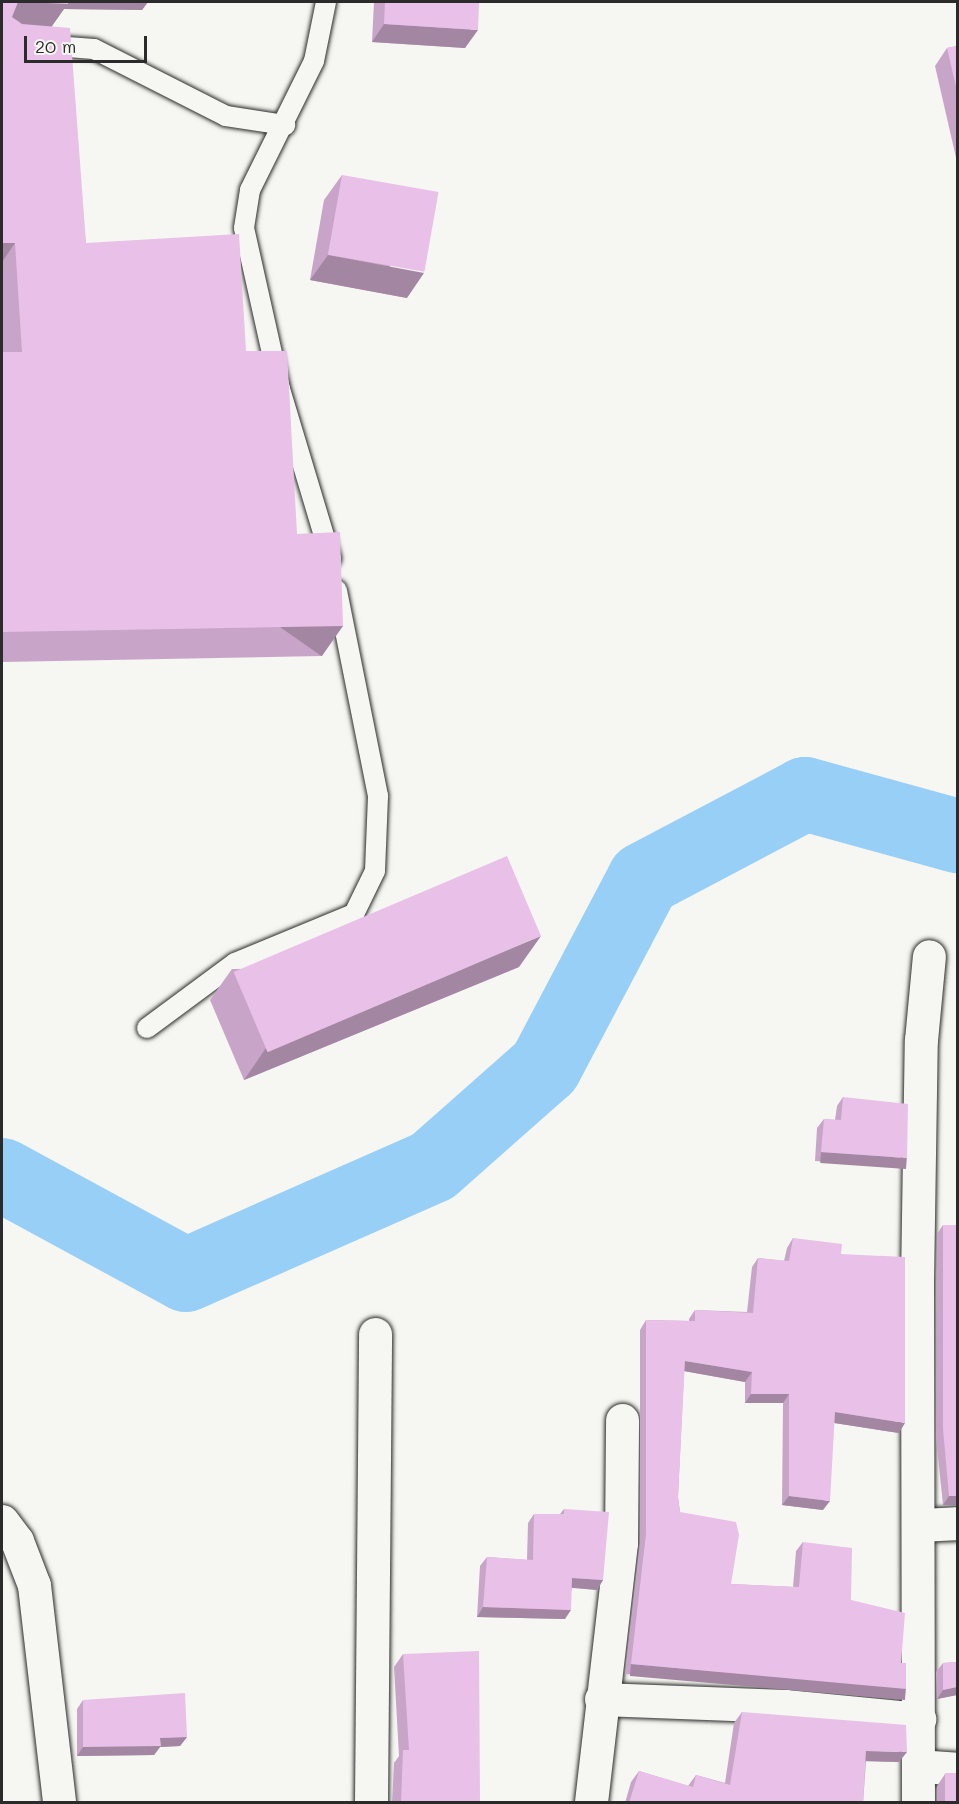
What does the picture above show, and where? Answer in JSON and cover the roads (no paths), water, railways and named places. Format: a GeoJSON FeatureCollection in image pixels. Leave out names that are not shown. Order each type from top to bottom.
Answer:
{"type":"FeatureCollection","features":[{"type":"Feature","properties":{"kind":"street"},"geometry":{"type":"LineString","coordinates":[[918,1803],[920,1525],[917,1282],[921,1040],[929,956]]}},
{"type":"Feature","properties":{"kind":"street"},"geometry":{"type":"LineString","coordinates":[[371,1803],[375,1334]]}},
{"type":"Feature","properties":{"kind":"street"},"geometry":{"type":"LineString","coordinates":[[591,1803],[601,1699],[621,1543],[622,1420]]}},
{"type":"Feature","properties":{"kind":"street"},"geometry":{"type":"LineString","coordinates":[[2,1521],[17,1541],[34,1585],[58,1803]]}},
{"type":"Feature","properties":{"kind":"street"},"geometry":{"type":"LineString","coordinates":[[920,1525],[957,1523]]}},
{"type":"Feature","properties":{"kind":"street"},"geometry":{"type":"LineString","coordinates":[[601,1699],[785,1706],[919,1719]]}},
{"type":"Feature","properties":{"kind":"street"},"geometry":{"type":"LineString","coordinates":[[920,1766],[957,1768]]}},
{"type":"Feature","properties":{"kind":"lane"},"geometry":{"type":"LineString","coordinates":[[147,1028],[235,963],[354,914],[375,872],[378,796],[357,686],[327,543],[280,389],[244,228],[250,190],[285,125],[314,61],[326,2]]}},
{"type":"Feature","properties":{"kind":"lane"},"geometry":{"type":"LineString","coordinates":[[2,42],[94,49],[226,116],[285,125]]}},
{"type":"Feature","properties":{"kind":"waterway"},"geometry":{"type":"LineString","coordinates":[[2,1175],[186,1275],[433,1166],[545,1067],[644,879],[805,794],[958,836]]}}]}
